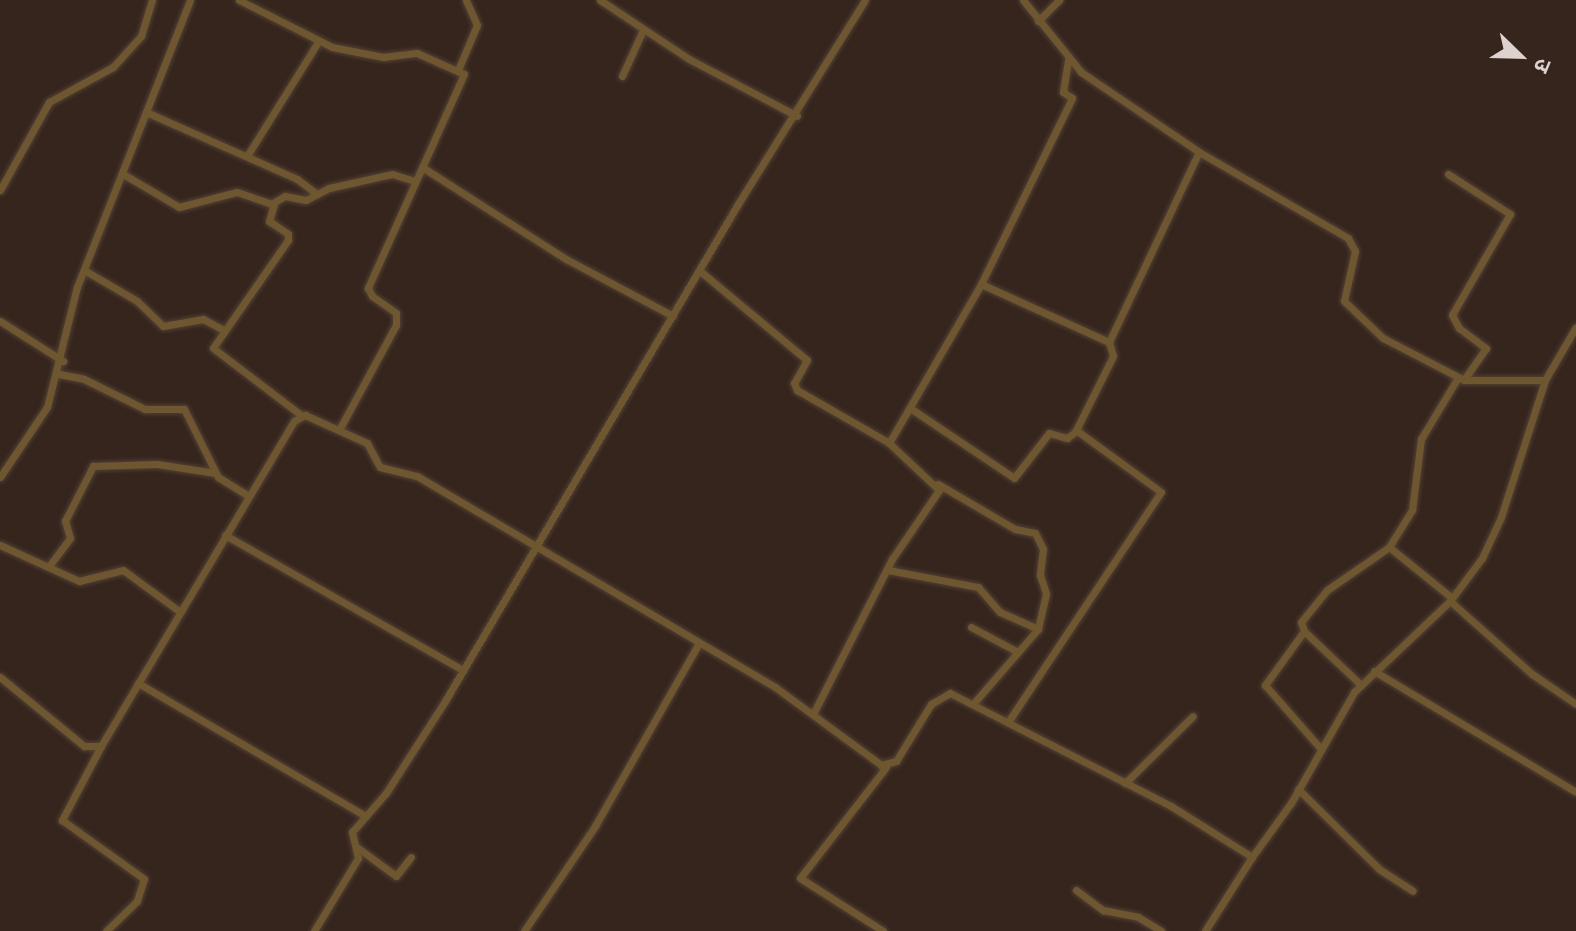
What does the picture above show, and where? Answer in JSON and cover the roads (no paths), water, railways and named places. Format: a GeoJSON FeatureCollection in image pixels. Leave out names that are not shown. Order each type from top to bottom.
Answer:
{"type":"FeatureCollection","features":[{"type":"Feature","properties":{"kind":"street"},"geometry":{"type":"LineString","coordinates":[[0,190],[49,102],[113,67],[144,30],[152,0]]}},
{"type":"Feature","properties":{"kind":"street"},"geometry":{"type":"LineString","coordinates":[[0,477],[38,426],[59,374],[84,270],[190,0]]}},
{"type":"Feature","properties":{"kind":"street"},"geometry":{"type":"LineString","coordinates":[[239,0],[318,42],[383,57],[417,53],[458,70],[463,77],[368,288],[398,320],[339,430]]}},
{"type":"Feature","properties":{"kind":"street"},"geometry":{"type":"LineString","coordinates":[[458,70],[477,25],[466,0]]}},
{"type":"Feature","properties":{"kind":"street"},"geometry":{"type":"LineString","coordinates":[[600,0],[643,30],[797,116]]}},
{"type":"Feature","properties":{"kind":"street"},"geometry":{"type":"LineString","coordinates":[[411,857],[396,876],[358,848],[350,835],[386,793],[538,549],[673,316],[865,0]]}},
{"type":"Feature","properties":{"kind":"street"},"geometry":{"type":"LineString","coordinates":[[1023,0],[1068,59],[1199,152],[1348,238],[1355,251],[1345,285],[1347,306],[1383,338],[1460,380],[1545,380]]}},
{"type":"Feature","properties":{"kind":"street"},"geometry":{"type":"LineString","coordinates":[[1038,21],[1059,0]]}},
{"type":"Feature","properties":{"kind":"street"},"geometry":{"type":"LineString","coordinates":[[622,76],[643,30]]}},
{"type":"Feature","properties":{"kind":"street"},"geometry":{"type":"LineString","coordinates":[[247,156],[318,42]]}},
{"type":"Feature","properties":{"kind":"street"},"geometry":{"type":"LineString","coordinates":[[889,443],[981,284],[1072,98],[1063,92],[1068,59]]}},
{"type":"Feature","properties":{"kind":"street"},"geometry":{"type":"LineString","coordinates":[[146,112],[247,156],[317,194]]}},
{"type":"Feature","properties":{"kind":"street"},"geometry":{"type":"LineString","coordinates":[[910,408],[1011,478],[1049,433],[1067,438],[1076,430],[1113,356],[1109,342],[1199,152]]}},
{"type":"Feature","properties":{"kind":"street"},"geometry":{"type":"LineString","coordinates":[[422,167],[566,259],[673,316]]}},
{"type":"Feature","properties":{"kind":"street"},"geometry":{"type":"LineString","coordinates":[[123,174],[172,206],[185,207],[237,192],[274,204]]}},
{"type":"Feature","properties":{"kind":"street"},"geometry":{"type":"LineString","coordinates":[[415,181],[392,174],[317,194],[306,200],[285,196],[274,204],[269,221],[288,234],[288,240],[222,329],[213,344],[215,354],[301,415],[371,446],[380,467],[417,476],[699,643],[814,712],[886,767]]}},
{"type":"Feature","properties":{"kind":"street"},"geometry":{"type":"LineString","coordinates":[[1321,749],[1265,685],[1304,631],[1304,615],[1321,595],[1389,547],[1412,510],[1421,439],[1460,380],[1486,348],[1455,324],[1452,315],[1510,214],[1448,174]]}},
{"type":"Feature","properties":{"kind":"street"},"geometry":{"type":"LineString","coordinates":[[84,270],[137,301],[163,326],[203,319],[222,329]]}},
{"type":"Feature","properties":{"kind":"street"},"geometry":{"type":"LineString","coordinates":[[700,271],[807,360],[794,383],[797,390],[889,443],[916,472],[1008,526],[1038,537],[1046,594],[1038,629],[973,704]]}},
{"type":"Feature","properties":{"kind":"street"},"geometry":{"type":"LineString","coordinates":[[981,284],[1109,342]]}},
{"type":"Feature","properties":{"kind":"street"},"geometry":{"type":"LineString","coordinates":[[0,321],[63,361]]}},
{"type":"Feature","properties":{"kind":"street"},"geometry":{"type":"LineString","coordinates":[[1205,931],[1298,789],[1360,684],[1451,599],[1493,537],[1545,380],[1576,327]]}},
{"type":"Feature","properties":{"kind":"street"},"geometry":{"type":"LineString","coordinates":[[59,374],[84,379],[145,409],[184,409],[215,473]]}},
{"type":"Feature","properties":{"kind":"street"},"geometry":{"type":"LineString","coordinates":[[106,931],[137,901],[144,879],[62,820],[179,611],[301,415]]}},
{"type":"Feature","properties":{"kind":"street"},"geometry":{"type":"LineString","coordinates":[[1008,722],[1161,492],[1076,430]]}},
{"type":"Feature","properties":{"kind":"street"},"geometry":{"type":"LineString","coordinates":[[49,566],[70,538],[65,521],[93,466],[157,464],[215,473],[248,496]]}},
{"type":"Feature","properties":{"kind":"street"},"geometry":{"type":"LineString","coordinates":[[814,712],[888,570],[934,499],[938,484]]}},
{"type":"Feature","properties":{"kind":"street"},"geometry":{"type":"LineString","coordinates":[[225,535],[463,670]]}},
{"type":"Feature","properties":{"kind":"street"},"geometry":{"type":"LineString","coordinates":[[0,545],[79,581],[123,570],[179,611]]}},
{"type":"Feature","properties":{"kind":"street"},"geometry":{"type":"LineString","coordinates":[[1389,547],[1532,674],[1576,704]]}},
{"type":"Feature","properties":{"kind":"street"},"geometry":{"type":"LineString","coordinates":[[888,570],[978,587],[1000,612],[1038,629]]}},
{"type":"Feature","properties":{"kind":"street"},"geometry":{"type":"LineString","coordinates":[[971,627],[1016,651]]}},
{"type":"Feature","properties":{"kind":"street"},"geometry":{"type":"LineString","coordinates":[[1304,631],[1360,684]]}},
{"type":"Feature","properties":{"kind":"street"},"geometry":{"type":"LineString","coordinates":[[524,931],[595,826],[699,643]]}},
{"type":"Feature","properties":{"kind":"street"},"geometry":{"type":"LineString","coordinates":[[1374,671],[1576,792]]}},
{"type":"Feature","properties":{"kind":"street"},"geometry":{"type":"LineString","coordinates":[[0,677],[84,746],[101,746]]}},
{"type":"Feature","properties":{"kind":"street"},"geometry":{"type":"LineString","coordinates":[[138,683],[366,816]]}},
{"type":"Feature","properties":{"kind":"street"},"geometry":{"type":"LineString","coordinates":[[883,931],[800,878],[886,767],[896,761],[940,694],[950,693],[973,704],[1125,783],[1252,857]]}},
{"type":"Feature","properties":{"kind":"street"},"geometry":{"type":"LineString","coordinates":[[1125,783],[1193,716]]}},
{"type":"Feature","properties":{"kind":"street"},"geometry":{"type":"LineString","coordinates":[[1298,789],[1379,869],[1413,891]]}},
{"type":"Feature","properties":{"kind":"street"},"geometry":{"type":"LineString","coordinates":[[314,931],[356,863],[358,848]]}},
{"type":"Feature","properties":{"kind":"street"},"geometry":{"type":"LineString","coordinates":[[1076,890],[1103,910],[1138,917],[1161,931]]}}]}
